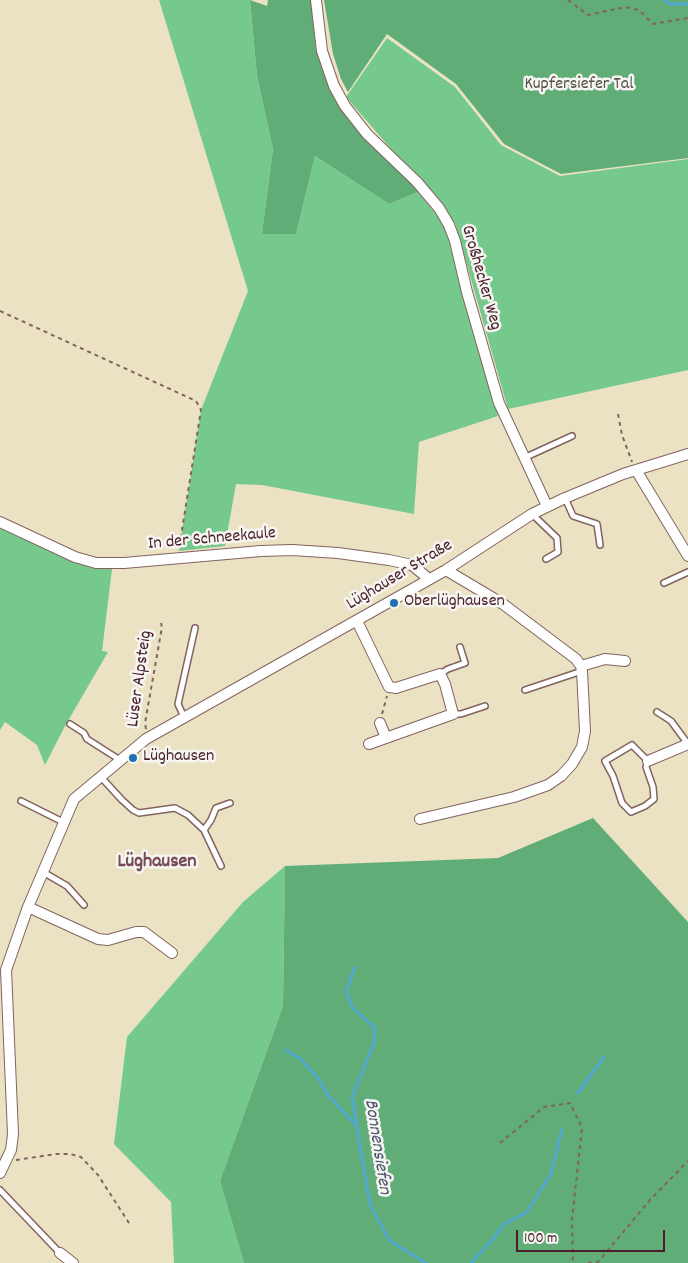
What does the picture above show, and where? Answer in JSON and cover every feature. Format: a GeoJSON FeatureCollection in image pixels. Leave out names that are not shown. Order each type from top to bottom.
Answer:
{"type":"FeatureCollection","features":[{"type":"Feature","properties":{"kind":"street","name":"Großhecker Weg"},"geometry":{"type":"LineString","coordinates":[[316,0],[322,51],[334,86],[345,106],[367,134],[417,182],[439,208],[449,225],[499,403],[547,506]]}},
{"type":"Feature","properties":{"kind":"street","name":"Lüghauser Straße"},"geometry":{"type":"LineString","coordinates":[[0,1173],[11,1150],[13,1134],[3,980],[9,957],[42,872],[74,799],[146,739],[446,570],[532,514],[565,498],[636,470],[688,454]]}},
{"type":"Feature","properties":{"kind":"street"},"geometry":{"type":"LineString","coordinates":[[636,470],[688,556]]}},
{"type":"Feature","properties":{"kind":"street","name":"In der Schneekaule"},"geometry":{"type":"LineString","coordinates":[[0,522],[75,557],[96,563],[124,564],[261,551],[292,550],[338,553],[389,560],[412,565],[430,578]]}},
{"type":"Feature","properties":{"kind":"street"},"geometry":{"type":"LineString","coordinates":[[420,819],[514,797],[548,785],[561,776],[572,764],[582,747],[586,731],[582,669],[576,659],[503,604],[446,570]]}},
{"type":"Feature","properties":{"kind":"street"},"geometry":{"type":"LineString","coordinates":[[358,621],[389,687],[396,688],[440,674],[445,684],[453,714],[369,744]]}},
{"type":"Feature","properties":{"kind":"street"},"geometry":{"type":"LineString","coordinates":[[582,669],[605,659],[625,661]]}},
{"type":"Feature","properties":{"kind":"street"},"geometry":{"type":"LineString","coordinates":[[380,723],[386,738]]}},
{"type":"Feature","properties":{"kind":"street"},"geometry":{"type":"LineString","coordinates":[[648,761],[688,744]]}},
{"type":"Feature","properties":{"kind":"street"},"geometry":{"type":"LineString","coordinates":[[28,908],[98,939],[108,940],[136,932],[144,932],[172,953]]}},
{"type":"Feature","properties":{"kind":"street"},"geometry":{"type":"LineString","coordinates":[[60,1253],[73,1263]]}},
{"type":"Feature","properties":{"kind":"lane"},"geometry":{"type":"LineString","coordinates":[[524,458],[572,436]]}},
{"type":"Feature","properties":{"kind":"lane"},"geometry":{"type":"LineString","coordinates":[[565,498],[572,516],[597,524],[600,545]]}},
{"type":"Feature","properties":{"kind":"lane"},"geometry":{"type":"LineString","coordinates":[[532,514],[557,538],[558,552],[546,559]]}},
{"type":"Feature","properties":{"kind":"lane"},"geometry":{"type":"LineString","coordinates":[[664,583],[688,572]]}},
{"type":"Feature","properties":{"kind":"lane"},"geometry":{"type":"LineString","coordinates":[[184,717],[178,704],[195,628]]}},
{"type":"Feature","properties":{"kind":"lane"},"geometry":{"type":"LineString","coordinates":[[440,674],[466,663],[460,647]]}},
{"type":"Feature","properties":{"kind":"lane"},"geometry":{"type":"LineString","coordinates":[[525,690],[582,669]]}},
{"type":"Feature","properties":{"kind":"lane"},"geometry":{"type":"LineString","coordinates":[[453,714],[461,714],[485,706]]}},
{"type":"Feature","properties":{"kind":"lane"},"geometry":{"type":"LineString","coordinates":[[657,712],[671,721],[688,744]]}},
{"type":"Feature","properties":{"kind":"lane"},"geometry":{"type":"LineString","coordinates":[[70,724],[84,733],[87,739],[120,760]]}},
{"type":"Feature","properties":{"kind":"lane"},"geometry":{"type":"LineString","coordinates":[[632,745],[648,761],[646,768],[653,787],[654,799],[645,806],[631,812],[622,803],[613,776],[605,762],[632,745]]}},
{"type":"Feature","properties":{"kind":"lane"},"geometry":{"type":"LineString","coordinates":[[100,776],[132,810],[139,813],[175,808],[188,815],[204,830],[221,866]]}},
{"type":"Feature","properties":{"kind":"lane"},"geometry":{"type":"LineString","coordinates":[[21,801],[63,822]]}},
{"type":"Feature","properties":{"kind":"lane"},"geometry":{"type":"LineString","coordinates":[[204,830],[216,808],[230,803]]}},
{"type":"Feature","properties":{"kind":"lane"},"geometry":{"type":"LineString","coordinates":[[42,872],[67,886],[84,906]]}},
{"type":"Feature","properties":{"kind":"lane"},"geometry":{"type":"LineString","coordinates":[[0,1190],[60,1253]]}},
{"type":"Feature","properties":{"kind":"path"},"geometry":{"type":"LineString","coordinates":[[568,0],[588,15],[625,7],[639,10],[654,24],[688,18]]}},
{"type":"Feature","properties":{"kind":"path"},"geometry":{"type":"LineString","coordinates":[[0,311],[196,401],[201,410],[182,524],[179,559]]}},
{"type":"Feature","properties":{"kind":"path"},"geometry":{"type":"LineString","coordinates":[[618,414],[622,436],[636,470]]}},
{"type":"Feature","properties":{"kind":"path","name":"Lüser Alpsteig"},"geometry":{"type":"LineString","coordinates":[[146,739],[145,723],[162,627],[161,623]]}},
{"type":"Feature","properties":{"kind":"path"},"geometry":{"type":"LineString","coordinates":[[380,723],[389,687]]}},
{"type":"Feature","properties":{"kind":"path"},"geometry":{"type":"LineString","coordinates":[[500,1143],[544,1107],[570,1103],[582,1128],[572,1220],[573,1263]]}},
{"type":"Feature","properties":{"kind":"path"},"geometry":{"type":"LineString","coordinates":[[7,1161],[56,1154],[70,1154],[81,1157],[98,1175],[130,1223]]}},
{"type":"Feature","properties":{"kind":"path"},"geometry":{"type":"LineString","coordinates":[[588,1263],[598,1262],[650,1200],[688,1161]]}},
{"type":"Feature","properties":{"kind":"green space"},"geometry":{"type":"Polygon","coordinates":[[[159,0],[250,0],[257,76],[273,149],[262,234],[296,234],[315,156],[389,204],[418,192],[448,229],[472,328],[498,416],[419,442],[414,514],[262,485],[236,484],[225,546],[179,551],[201,410],[248,291],[159,0]]]}},
{"type":"Feature","properties":{"kind":"green space"},"geometry":{"type":"Polygon","coordinates":[[[250,0],[267,6],[268,0],[311,0],[316,51],[329,88],[364,139],[389,159],[418,192],[389,204],[315,156],[296,234],[262,234],[273,149],[257,76],[250,0]]]}},
{"type":"Feature","properties":{"kind":"green space","name":"Kupfersiefer Tal"},"geometry":{"type":"Polygon","coordinates":[[[324,0],[688,0],[688,158],[561,174],[504,144],[456,84],[387,34],[348,92],[341,79],[333,54],[324,0]]]}},
{"type":"Feature","properties":{"kind":"green space"},"geometry":{"type":"Polygon","coordinates":[[[387,38],[455,87],[501,145],[560,176],[688,159],[688,370],[508,409],[455,223],[346,97],[387,38]]]}},
{"type":"Feature","properties":{"kind":"green space"},"geometry":{"type":"Polygon","coordinates":[[[0,527],[65,558],[92,568],[112,569],[102,651],[108,652],[65,726],[45,765],[37,745],[5,722],[0,730],[0,527]]]}},
{"type":"Feature","properties":{"kind":"green space"},"geometry":{"type":"Polygon","coordinates":[[[593,818],[688,922],[688,1263],[244,1263],[220,1181],[283,1006],[285,866],[498,858],[593,818]]]}},
{"type":"Feature","properties":{"kind":"green space"},"geometry":{"type":"Polygon","coordinates":[[[285,866],[283,1006],[220,1181],[244,1263],[174,1263],[171,1202],[114,1144],[127,1037],[243,902],[285,866]]]}},
{"type":"Feature","properties":{"kind":"waterway"},"geometry":{"type":"LineString","coordinates":[[664,0],[670,4],[688,4]]}},
{"type":"Feature","properties":{"kind":"waterway","name":"Bonnensiefen"},"geometry":{"type":"LineString","coordinates":[[355,967],[346,992],[353,1008],[375,1028],[374,1043],[352,1097],[370,1205],[390,1241],[426,1263]]}},
{"type":"Feature","properties":{"kind":"waterway"},"geometry":{"type":"LineString","coordinates":[[286,1050],[302,1060],[320,1081],[327,1094],[356,1125]]}},
{"type":"Feature","properties":{"kind":"waterway"},"geometry":{"type":"LineString","coordinates":[[578,1093],[604,1057]]}},
{"type":"Feature","properties":{"kind":"waterway"},"geometry":{"type":"LineString","coordinates":[[471,1263],[504,1224],[527,1212],[551,1174],[562,1129]]}},
{"type":"Feature","properties":{"kind":"place","name":"Oberlüghausen"},"geometry":{"type":"Point","coordinates":[394,603]}},
{"type":"Feature","properties":{"kind":"place","name":"Lüghausen"},"geometry":{"type":"Point","coordinates":[133,758]}},
{"type":"Feature","properties":{"kind":"district","name":"Lüghausen"},"geometry":{"type":"Point","coordinates":[157,863]}}]}
